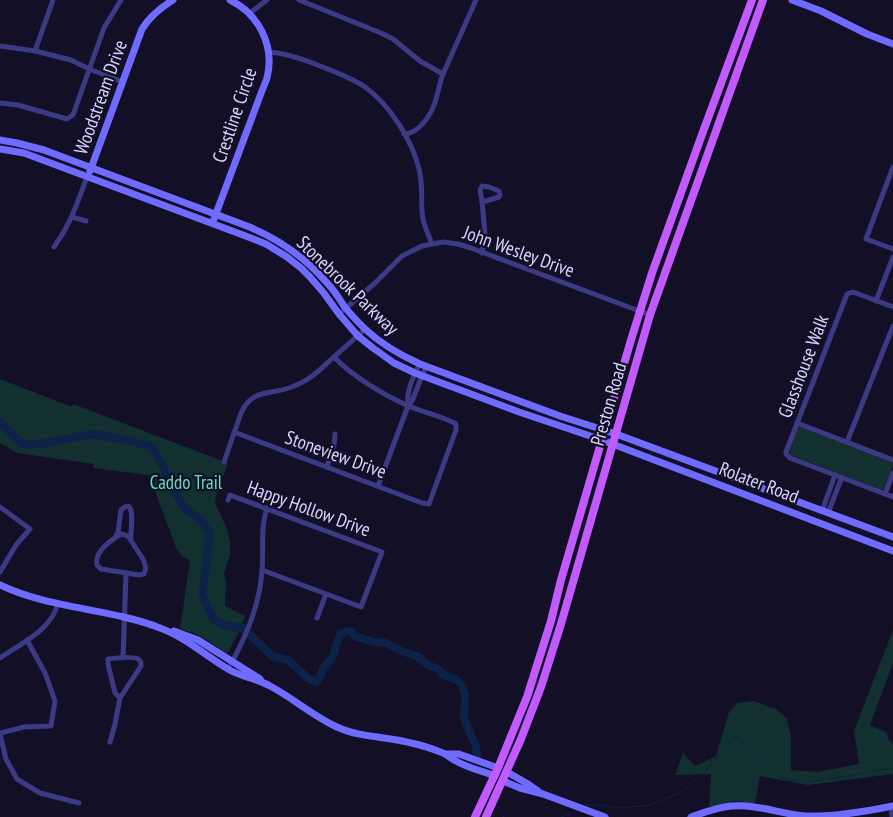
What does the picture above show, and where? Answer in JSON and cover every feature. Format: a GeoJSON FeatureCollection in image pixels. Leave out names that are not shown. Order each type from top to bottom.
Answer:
{"type":"FeatureCollection","features":[{"type":"Feature","properties":{"kind":"main road","name":"Woodstream Drive"},"geometry":{"type":"LineString","coordinates":[[87,177],[145,25],[150,17],[160,8],[174,0]]}},
{"type":"Feature","properties":{"kind":"main road","name":"Crestline Circle"},"geometry":{"type":"LineString","coordinates":[[213,223],[267,77],[269,64],[266,40],[262,29],[250,13],[240,4],[230,0]]}},
{"type":"Feature","properties":{"kind":"main road","name":"Preston Road"},"geometry":{"type":"LineString","coordinates":[[475,817],[495,776],[527,696],[640,312],[663,243],[752,0]]}},
{"type":"Feature","properties":{"kind":"main road","name":"Preston Road"},"geometry":{"type":"LineString","coordinates":[[486,817],[532,712],[549,662],[650,316],[763,0]]}},
{"type":"Feature","properties":{"kind":"main road"},"geometry":{"type":"LineString","coordinates":[[792,0],[893,44]]}},
{"type":"Feature","properties":{"kind":"main road","name":"Stonebrook Parkway"},"geometry":{"type":"LineString","coordinates":[[0,140],[44,150],[273,238],[295,252],[316,271],[330,285],[346,308],[365,329],[400,355],[523,403],[616,434]]}},
{"type":"Feature","properties":{"kind":"main road","name":"Stonebrook Parkway"},"geometry":{"type":"LineString","coordinates":[[0,149],[24,154],[254,239],[290,260],[310,277],[358,336],[394,363],[418,375],[613,444]]}},
{"type":"Feature","properties":{"kind":"main road"},"geometry":{"type":"LineString","coordinates":[[290,260],[295,252]]}},
{"type":"Feature","properties":{"kind":"main road"},"geometry":{"type":"LineString","coordinates":[[479,396],[482,388]]}},
{"type":"Feature","properties":{"kind":"main road"},"geometry":{"type":"LineString","coordinates":[[519,412],[523,403]]}},
{"type":"Feature","properties":{"kind":"main road","name":"Rolater Road"},"geometry":{"type":"LineString","coordinates":[[616,434],[893,537]]}},
{"type":"Feature","properties":{"kind":"main road","name":"Rolater Road"},"geometry":{"type":"LineString","coordinates":[[613,444],[893,551]]}},
{"type":"Feature","properties":{"kind":"main road"},"geometry":{"type":"LineString","coordinates":[[681,470],[684,459]]}},
{"type":"Feature","properties":{"kind":"main road"},"geometry":{"type":"LineString","coordinates":[[733,490],[737,479]]}},
{"type":"Feature","properties":{"kind":"main road"},"geometry":{"type":"LineString","coordinates":[[822,524],[825,512]]}},
{"type":"Feature","properties":{"kind":"main road"},"geometry":{"type":"LineString","coordinates":[[575,535],[585,538]]}},
{"type":"Feature","properties":{"kind":"main road"},"geometry":{"type":"LineString","coordinates":[[0,585],[14,592],[149,624],[168,631],[241,676],[267,684]]}},
{"type":"Feature","properties":{"kind":"main road"},"geometry":{"type":"LineString","coordinates":[[168,631],[175,631],[198,640],[284,693],[313,715],[337,728],[362,735],[410,742],[445,754],[456,761],[520,788],[543,794],[604,817]]}},
{"type":"Feature","properties":{"kind":"main road"},"geometry":{"type":"LineString","coordinates":[[539,659],[549,662]]}},
{"type":"Feature","properties":{"kind":"main road"},"geometry":{"type":"LineString","coordinates":[[445,754],[459,754],[498,768],[543,794]]}},
{"type":"Feature","properties":{"kind":"main road"},"geometry":{"type":"LineString","coordinates":[[692,817],[732,806],[750,806],[786,815],[807,816],[838,816],[892,807]]}},
{"type":"Feature","properties":{"kind":"street"},"geometry":{"type":"LineString","coordinates":[[35,51],[53,0]]}},
{"type":"Feature","properties":{"kind":"street"},"geometry":{"type":"LineString","coordinates":[[0,103],[18,105],[67,119],[72,115],[104,28],[120,0]]}},
{"type":"Feature","properties":{"kind":"street"},"geometry":{"type":"LineString","coordinates":[[250,13],[267,0]]}},
{"type":"Feature","properties":{"kind":"street"},"geometry":{"type":"LineString","coordinates":[[299,0],[393,39],[420,61],[443,74]]}},
{"type":"Feature","properties":{"kind":"street"},"geometry":{"type":"LineString","coordinates":[[404,134],[408,134],[416,129],[430,114],[443,74],[476,0]]}},
{"type":"Feature","properties":{"kind":"street"},"geometry":{"type":"LineString","coordinates":[[0,46],[35,51],[71,60],[123,82]]}},
{"type":"Feature","properties":{"kind":"street"},"geometry":{"type":"LineString","coordinates":[[268,52],[287,54],[342,75],[364,86],[382,101],[397,121],[413,151],[419,168],[422,212],[432,244]]}},
{"type":"Feature","properties":{"kind":"street"},"geometry":{"type":"LineString","coordinates":[[893,167],[866,239],[893,249]]}},
{"type":"Feature","properties":{"kind":"street","name":"Woodstream Drive"},"geometry":{"type":"LineString","coordinates":[[54,247],[63,235],[72,217],[87,177]]}},
{"type":"Feature","properties":{"kind":"street"},"geometry":{"type":"LineString","coordinates":[[482,201],[485,234],[482,253]]}},
{"type":"Feature","properties":{"kind":"street"},"geometry":{"type":"LineString","coordinates":[[72,217],[86,221]]}},
{"type":"Feature","properties":{"kind":"street","name":"John Wesley Drive"},"geometry":{"type":"LineString","coordinates":[[339,314],[374,284],[402,256],[420,247],[451,242],[650,316]]}},
{"type":"Feature","properties":{"kind":"street"},"geometry":{"type":"LineString","coordinates":[[893,257],[876,301],[893,307]]}},
{"type":"Feature","properties":{"kind":"street","name":"Glasshouse Walk"},"geometry":{"type":"LineString","coordinates":[[835,475],[788,457],[786,449],[847,294],[853,292],[876,301]]}},
{"type":"Feature","properties":{"kind":"street"},"geometry":{"type":"LineString","coordinates":[[847,442],[893,326]]}},
{"type":"Feature","properties":{"kind":"street"},"geometry":{"type":"LineString","coordinates":[[224,462],[244,406],[250,400],[259,394],[288,388],[313,377],[365,329]]}},
{"type":"Feature","properties":{"kind":"street"},"geometry":{"type":"LineString","coordinates":[[334,357],[357,377],[408,406]]}},
{"type":"Feature","properties":{"kind":"street"},"geometry":{"type":"LineString","coordinates":[[378,486],[408,406],[407,398],[423,365]]}},
{"type":"Feature","properties":{"kind":"street","name":"Stoneview Drive"},"geometry":{"type":"LineString","coordinates":[[234,432],[429,504],[456,430],[456,424],[408,406]]}},
{"type":"Feature","properties":{"kind":"street"},"geometry":{"type":"LineString","coordinates":[[797,423],[893,460]]}},
{"type":"Feature","properties":{"kind":"street"},"geometry":{"type":"LineString","coordinates":[[327,466],[334,445],[335,434]]}},
{"type":"Feature","properties":{"kind":"street"},"geometry":{"type":"LineString","coordinates":[[885,494],[893,473]]}},
{"type":"Feature","properties":{"kind":"street"},"geometry":{"type":"LineString","coordinates":[[825,512],[835,475],[893,497]]}},
{"type":"Feature","properties":{"kind":"street"},"geometry":{"type":"LineString","coordinates":[[825,512],[842,478]]}},
{"type":"Feature","properties":{"kind":"street","name":"Happy Hollow Drive"},"geometry":{"type":"LineString","coordinates":[[228,500],[230,495],[382,552],[361,607],[326,594]]}},
{"type":"Feature","properties":{"kind":"street"},"geometry":{"type":"LineString","coordinates":[[113,540],[118,532],[121,510],[127,506],[132,511],[130,534],[133,543]]}},
{"type":"Feature","properties":{"kind":"street"},"geometry":{"type":"LineString","coordinates":[[0,507],[30,529],[16,545],[0,572]]}},
{"type":"Feature","properties":{"kind":"street"},"geometry":{"type":"LineString","coordinates":[[228,669],[255,610],[262,570],[262,529],[267,508]]}},
{"type":"Feature","properties":{"kind":"street"},"geometry":{"type":"LineString","coordinates":[[124,534],[127,536],[143,559],[146,568],[144,574],[139,575],[98,567],[96,560],[101,551],[113,540],[120,535],[124,534]]}},
{"type":"Feature","properties":{"kind":"street"},"geometry":{"type":"LineString","coordinates":[[262,570],[326,594],[317,618]]}},
{"type":"Feature","properties":{"kind":"street"},"geometry":{"type":"LineString","coordinates":[[122,658],[126,573]]}},
{"type":"Feature","properties":{"kind":"street"},"geometry":{"type":"LineString","coordinates":[[0,658],[28,640],[50,621],[58,603]]}},
{"type":"Feature","properties":{"kind":"street"},"geometry":{"type":"LineString","coordinates":[[28,640],[45,673],[55,700],[51,726],[24,727],[0,733],[6,759],[18,780],[40,793],[79,803]]}},
{"type":"Feature","properties":{"kind":"street"},"geometry":{"type":"LineString","coordinates":[[110,742],[120,698],[142,666],[138,659],[108,659],[116,693],[120,698]]}},
{"type":"Feature","properties":{"kind":"street"},"geometry":{"type":"LineString","coordinates":[[892,807],[892,817]]}},
{"type":"Feature","properties":{"kind":"green space","name":"Caddo Trail"},"geometry":{"type":"Polygon","coordinates":[[[0,379],[72,407],[73,404],[228,463],[215,503],[227,529],[230,541],[230,556],[224,573],[226,582],[225,606],[245,616],[227,654],[199,636],[180,629],[190,561],[177,550],[149,475],[93,468],[94,464],[17,453],[0,443],[0,379]]]}},
{"type":"Feature","properties":{"kind":"green space"},"geometry":{"type":"Polygon","coordinates":[[[799,427],[892,461],[893,466],[884,489],[882,490],[790,455],[789,451],[799,427]]]}},
{"type":"Feature","properties":{"kind":"green space"},"geometry":{"type":"Polygon","coordinates":[[[893,630],[893,663],[870,725],[887,733],[888,739],[893,744],[893,774],[808,785],[760,776],[755,803],[734,801],[709,807],[711,774],[675,775],[683,753],[695,766],[716,756],[729,712],[737,703],[753,701],[776,709],[787,719],[791,737],[791,770],[818,772],[859,764],[854,731],[893,630]]]}},
{"type":"Feature","properties":{"kind":"waterway"},"geometry":{"type":"LineString","coordinates":[[0,422],[22,444],[41,444],[92,434],[132,441],[152,447],[182,505],[202,522],[209,533],[202,594],[214,620],[227,626],[243,628],[273,657],[288,660],[309,679],[316,682],[323,668],[333,656],[340,634],[348,631],[352,632],[354,636],[373,642],[386,643],[401,651],[417,656],[444,675],[457,680],[463,686],[465,696],[464,719],[476,746],[477,756]]}},
{"type":"Feature","properties":{"kind":"waterway"},"geometry":{"type":"LineString","coordinates":[[585,805],[620,808],[649,805],[680,793],[708,768],[736,736],[782,778],[806,782],[893,768]]}},
{"type":"Feature","properties":{"kind":"waterway"},"geometry":{"type":"LineString","coordinates":[[561,817],[577,811]]}},
{"type":"Feature","properties":{"kind":"waterway"},"geometry":{"type":"LineString","coordinates":[[501,814],[504,817]]}}]}
